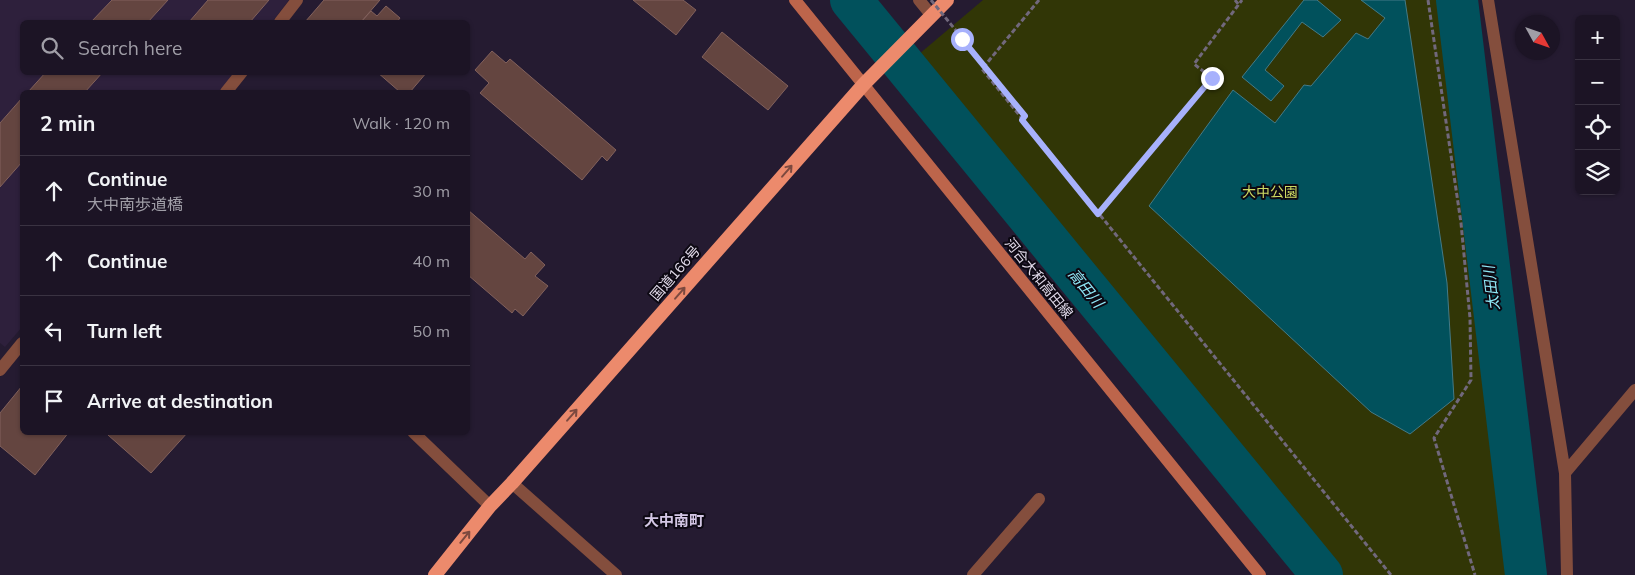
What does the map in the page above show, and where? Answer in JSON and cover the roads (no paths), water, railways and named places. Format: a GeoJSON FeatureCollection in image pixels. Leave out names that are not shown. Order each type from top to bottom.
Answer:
{"type":"FeatureCollection","features":[{"type":"Feature","properties":{"kind":"highway","name":"国道166号"},"geometry":{"type":"LineString","coordinates":[[435,575],[490,506],[864,84],[947,0]]}},
{"type":"Feature","properties":{"kind":"main road","name":"河合大和高田線"},"geometry":{"type":"LineString","coordinates":[[795,0],[1260,575]]}},
{"type":"Feature","properties":{"kind":"street"},"geometry":{"type":"LineString","coordinates":[[282,20],[298,0]]}},
{"type":"Feature","properties":{"kind":"street"},"geometry":{"type":"LineString","coordinates":[[919,0],[932,16]]}},
{"type":"Feature","properties":{"kind":"street"},"geometry":{"type":"LineString","coordinates":[[1488,0],[1565,473],[1568,575]]}},
{"type":"Feature","properties":{"kind":"street"},"geometry":{"type":"LineString","coordinates":[[228,90],[240,75]]}},
{"type":"Feature","properties":{"kind":"street"},"geometry":{"type":"LineString","coordinates":[[2,364],[20,345]]}},
{"type":"Feature","properties":{"kind":"street"},"geometry":{"type":"LineString","coordinates":[[1565,473],[1635,390]]}},
{"type":"Feature","properties":{"kind":"street"},"geometry":{"type":"LineString","coordinates":[[416,435],[490,506]]}},
{"type":"Feature","properties":{"kind":"street"},"geometry":{"type":"LineString","coordinates":[[512,483],[616,575]]}},
{"type":"Feature","properties":{"kind":"street"},"geometry":{"type":"LineString","coordinates":[[973,575],[1039,499]]}},
{"type":"Feature","properties":{"kind":"waterway","name":"高田川"},"geometry":{"type":"LineString","coordinates":[[851,0],[1322,575]]}},
{"type":"Feature","properties":{"kind":"waterway","name":"太田川"},"geometry":{"type":"LineString","coordinates":[[1457,0],[1526,575]]}},
{"type":"Feature","properties":{"kind":"district","name":"大中南町"},"geometry":{"type":"Point","coordinates":[674,520]}},
{"type":"Feature","properties":{"kind":"park label","name":"大中公園"},"geometry":{"type":"Point","coordinates":[1270,192]}}]}
